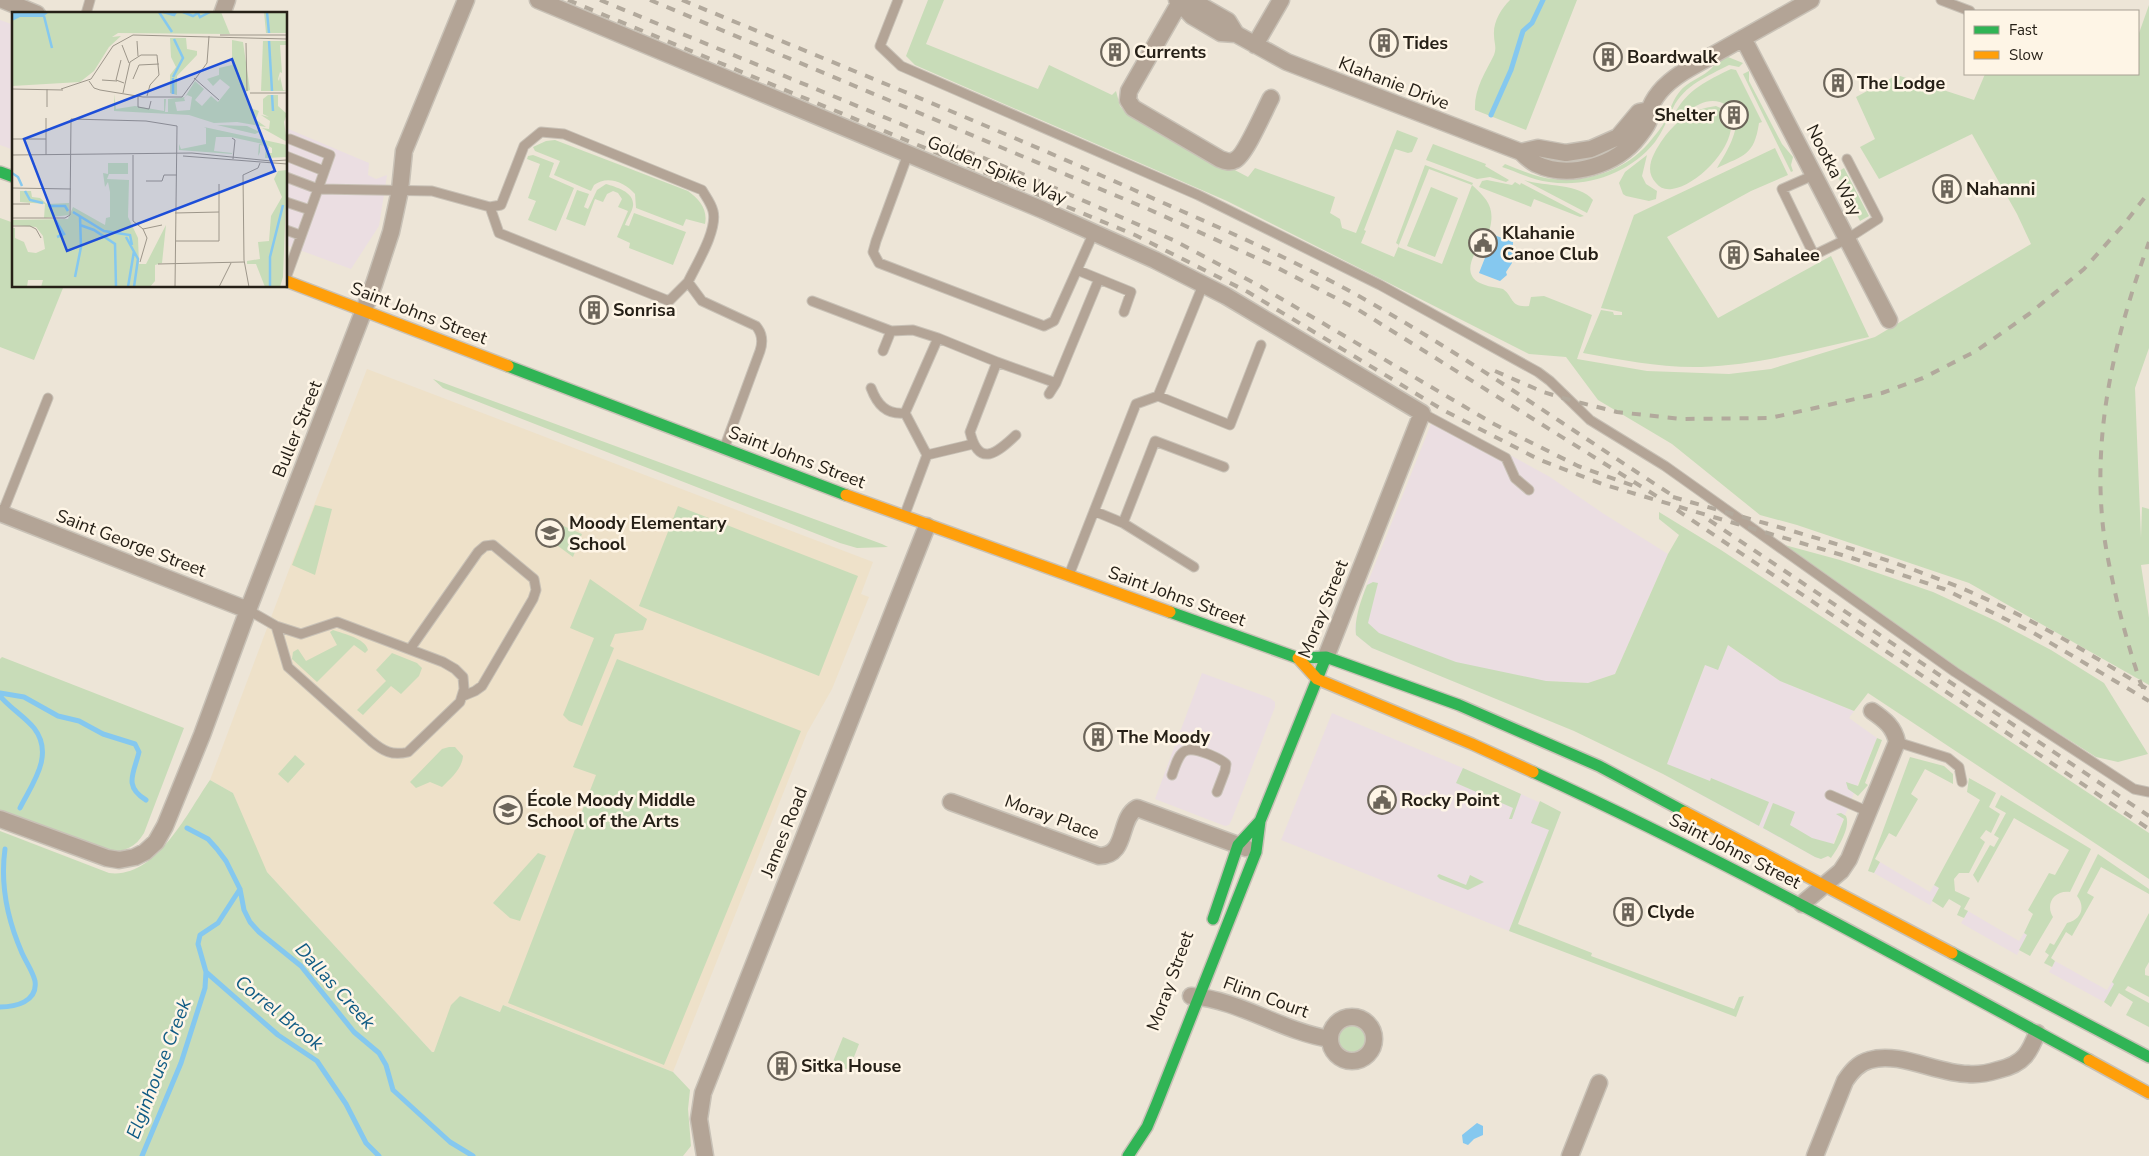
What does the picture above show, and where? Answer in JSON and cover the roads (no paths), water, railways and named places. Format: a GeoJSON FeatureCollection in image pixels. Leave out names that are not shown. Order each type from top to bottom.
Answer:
{"type":"FeatureCollection","features":[{"type":"Feature","properties":{"kind":"main road"},"geometry":{"type":"LineString","coordinates":[[0,172],[12,176]]}},
{"type":"Feature","properties":{"kind":"main road","name":"Saint Johns Street"},"geometry":{"type":"LineString","coordinates":[[288,280],[926,526],[1298,658],[1326,657],[1459,705],[1599,766],[2149,1056]]}},
{"type":"Feature","properties":{"kind":"main road","name":"Moray Street"},"geometry":{"type":"LineString","coordinates":[[1139,1115],[1194,996],[1256,852],[1260,820],[1326,657]]}},
{"type":"Feature","properties":{"kind":"main road","name":"Saint Johns Street"},"geometry":{"type":"LineString","coordinates":[[1298,658],[1317,679],[1541,774],[1802,904],[2149,1093]]}},
{"type":"Feature","properties":{"kind":"main road","name":"Moray Street"},"geometry":{"type":"LineString","coordinates":[[1210,932],[1226,877],[1238,845],[1260,820]]}},
{"type":"Feature","properties":{"kind":"main road","name":"Moray Street"},"geometry":{"type":"LineString","coordinates":[[1128,1156],[1146,1127],[1194,996],[1200,963]]}},
{"type":"Feature","properties":{"kind":"main road"},"geometry":{"type":"LineString","coordinates":[[1118,1156],[1126,1137]]}},
{"type":"Feature","properties":{"kind":"street"},"geometry":{"type":"LineString","coordinates":[[2,0],[32,12]]}},
{"type":"Feature","properties":{"kind":"street"},"geometry":{"type":"LineString","coordinates":[[223,12],[227,0]]}},
{"type":"Feature","properties":{"kind":"street","name":"Buller Street"},"geometry":{"type":"LineString","coordinates":[[0,819],[94,855],[119,860],[135,858],[151,847],[165,826],[202,735],[248,610],[364,310],[391,232],[400,190],[404,152],[466,0]]}},
{"type":"Feature","properties":{"kind":"street","name":"Golden Spike Way"},"geometry":{"type":"LineString","coordinates":[[538,0],[1094,232],[1155,260],[1297,337],[1422,413]]}},
{"type":"Feature","properties":{"kind":"street"},"geometry":{"type":"LineString","coordinates":[[1255,45],[1281,0]]}},
{"type":"Feature","properties":{"kind":"street","name":"Klahanie Drive"},"geometry":{"type":"LineString","coordinates":[[1271,98],[1243,153],[1235,160],[1230,161],[1220,159],[1133,108],[1128,100],[1129,91],[1178,1],[1192,16],[1221,33],[1236,34],[1287,62],[1521,152],[1534,163],[1548,168],[1569,171],[1597,165],[1622,153],[1633,143],[1649,121],[1649,110],[1660,91],[1681,73],[1811,0]]}},
{"type":"Feature","properties":{"kind":"street","name":"Nootka Way"},"geometry":{"type":"LineString","coordinates":[[1743,38],[1889,320]]}},
{"type":"Feature","properties":{"kind":"street","name":"Moray Street"},"geometry":{"type":"LineString","coordinates":[[1326,657],[1422,413]]}},
{"type":"Feature","properties":{"kind":"street","name":"Saint George Street"},"geometry":{"type":"LineString","coordinates":[[1,514],[248,610]]}},
{"type":"Feature","properties":{"kind":"street","name":"James Road"},"geometry":{"type":"LineString","coordinates":[[705,1156],[699,1118],[702,1093],[926,526]]}},
{"type":"Feature","properties":{"kind":"street"},"geometry":{"type":"LineString","coordinates":[[1802,904],[1841,871],[1849,859],[1897,742],[1895,732],[1890,725],[1872,711]]}},
{"type":"Feature","properties":{"kind":"street","name":"Moray Place"},"geometry":{"type":"LineString","coordinates":[[952,802],[1099,856],[1108,855],[1116,849],[1131,814],[1137,808],[1256,852]]}},
{"type":"Feature","properties":{"kind":"street","name":"Flinn Court"},"geometry":{"type":"LineString","coordinates":[[1194,996],[1217,999],[1306,1033],[1330,1038]]}},
{"type":"Feature","properties":{"kind":"street"},"geometry":{"type":"LineString","coordinates":[[1815,1156],[1845,1081],[1861,1063],[1878,1058],[1894,1059],[1953,1072],[1968,1074],[1988,1073],[2006,1068],[2024,1057],[2038,1033]]}},
{"type":"Feature","properties":{"kind":"street"},"geometry":{"type":"LineString","coordinates":[[1570,1156],[1599,1082]]}},
{"type":"Feature","properties":{"kind":"lane"},"geometry":{"type":"LineString","coordinates":[[898,0],[880,46],[900,66],[1198,195],[1380,285],[1538,372],[1550,381],[1590,420],[1665,466],[1955,672],[2134,789],[2149,792]]}},
{"type":"Feature","properties":{"kind":"lane"},"geometry":{"type":"LineString","coordinates":[[1941,0],[1967,10]]}},
{"type":"Feature","properties":{"kind":"lane"},"geometry":{"type":"LineString","coordinates":[[288,178],[318,189],[439,192],[490,207],[501,205],[524,146],[541,132],[564,134],[702,190],[714,214],[708,239],[688,282],[669,301],[499,233],[490,207]]}},
{"type":"Feature","properties":{"kind":"lane"},"geometry":{"type":"LineString","coordinates":[[288,273],[330,155],[290,139]]}},
{"type":"Feature","properties":{"kind":"lane"},"geometry":{"type":"LineString","coordinates":[[908,154],[876,241],[874,252],[875,258],[879,262],[1044,326],[1054,321],[1094,232]]}},
{"type":"Feature","properties":{"kind":"lane"},"geometry":{"type":"LineString","coordinates":[[288,157],[324,172]]}},
{"type":"Feature","properties":{"kind":"lane"},"geometry":{"type":"LineString","coordinates":[[1814,175],[1782,189],[1814,255],[1847,239],[1878,219],[1848,159]]}},
{"type":"Feature","properties":{"kind":"lane"},"geometry":{"type":"LineString","coordinates":[[288,203],[310,210]]}},
{"type":"Feature","properties":{"kind":"lane"},"geometry":{"type":"LineString","coordinates":[[288,231],[300,235]]}},
{"type":"Feature","properties":{"kind":"lane"},"geometry":{"type":"LineString","coordinates":[[1077,270],[1131,292],[1124,312]]}},
{"type":"Feature","properties":{"kind":"lane"},"geometry":{"type":"LineString","coordinates":[[1049,394],[1056,383],[1099,280]]}},
{"type":"Feature","properties":{"kind":"lane"},"geometry":{"type":"LineString","coordinates":[[688,282],[702,301],[756,326],[760,330],[760,351],[724,448]]}},
{"type":"Feature","properties":{"kind":"lane"},"geometry":{"type":"LineString","coordinates":[[1158,396],[1203,285]]}},
{"type":"Feature","properties":{"kind":"lane"},"geometry":{"type":"LineString","coordinates":[[812,301],[891,331],[913,330],[938,338],[1056,383]]}},
{"type":"Feature","properties":{"kind":"lane"},"geometry":{"type":"LineString","coordinates":[[883,351],[891,331]]}},
{"type":"Feature","properties":{"kind":"lane"},"geometry":{"type":"LineString","coordinates":[[905,413],[938,338]]}},
{"type":"Feature","properties":{"kind":"lane"},"geometry":{"type":"LineString","coordinates":[[1069,576],[1136,404],[1158,396],[1230,425],[1261,345]]}},
{"type":"Feature","properties":{"kind":"lane"},"geometry":{"type":"LineString","coordinates":[[997,362],[970,432],[973,444],[981,452],[989,455],[999,452],[1016,435]]}},
{"type":"Feature","properties":{"kind":"lane"},"geometry":{"type":"LineString","coordinates":[[871,388],[875,399],[884,409],[895,414],[905,413]]}},
{"type":"Feature","properties":{"kind":"lane"},"geometry":{"type":"LineString","coordinates":[[1,514],[48,398]]}},
{"type":"Feature","properties":{"kind":"lane"},"geometry":{"type":"LineString","coordinates":[[904,516],[927,455],[905,413]]}},
{"type":"Feature","properties":{"kind":"lane"},"geometry":{"type":"LineString","coordinates":[[1422,413],[1506,458],[1515,478],[1529,490]]}},
{"type":"Feature","properties":{"kind":"lane"},"geometry":{"type":"LineString","coordinates":[[1123,522],[1155,441],[1224,467]]}},
{"type":"Feature","properties":{"kind":"lane"},"geometry":{"type":"LineString","coordinates":[[927,455],[973,444]]}},
{"type":"Feature","properties":{"kind":"lane"},"geometry":{"type":"LineString","coordinates":[[1094,511],[1123,522],[1194,567]]}},
{"type":"Feature","properties":{"kind":"lane"},"geometry":{"type":"LineString","coordinates":[[410,649],[478,552],[485,546],[493,545],[523,569],[534,579],[536,584],[532,599],[482,686],[463,696]]}},
{"type":"Feature","properties":{"kind":"lane"},"geometry":{"type":"LineString","coordinates":[[248,610],[276,626],[301,634],[337,622],[443,662],[462,677],[463,696],[460,702],[408,752],[390,753],[382,750],[371,741],[288,667],[276,626]]}},
{"type":"Feature","properties":{"kind":"lane"},"geometry":{"type":"LineString","coordinates":[[1897,742],[1948,758],[1959,767],[1962,782]]}},
{"type":"Feature","properties":{"kind":"lane"},"geometry":{"type":"LineString","coordinates":[[1172,775],[1181,753],[1186,750],[1197,750],[1222,760],[1226,764],[1217,792]]}},
{"type":"Feature","properties":{"kind":"lane"},"geometry":{"type":"LineString","coordinates":[[1830,795],[1869,812]]}},
{"type":"Feature","properties":{"kind":"water"},"geometry":{"type":"Polygon","coordinates":[[[1494,235],[1513,242],[1512,263],[1506,272],[1507,275],[1500,281],[1479,273],[1494,235]]]}},
{"type":"Feature","properties":{"kind":"water"},"geometry":{"type":"Polygon","coordinates":[[[1477,1123],[1483,1126],[1483,1135],[1474,1139],[1468,1145],[1463,1143],[1462,1135],[1477,1123]]]}},
{"type":"Feature","properties":{"kind":"waterway"},"geometry":{"type":"LineString","coordinates":[[1491,115],[1511,70],[1523,31],[1532,23],[1543,0]]}},
{"type":"Feature","properties":{"kind":"waterway","name":"Dallas Creek"},"geometry":{"type":"LineString","coordinates":[[0,693],[24,697],[58,716],[79,721],[103,734],[135,744],[139,752],[132,784],[134,790],[146,800]]}},
{"type":"Feature","properties":{"kind":"waterway"},"geometry":{"type":"LineString","coordinates":[[0,696],[34,728],[40,738],[42,749],[39,769],[20,808]]}},
{"type":"Feature","properties":{"kind":"waterway","name":"Dallas Creek"},"geometry":{"type":"LineString","coordinates":[[187,828],[208,839],[226,861],[240,889],[244,910],[250,922],[259,932],[301,966],[354,1032],[379,1053],[386,1065],[393,1090],[450,1142],[473,1156]]}},
{"type":"Feature","properties":{"kind":"waterway"},"geometry":{"type":"LineString","coordinates":[[0,1007],[24,1002],[33,994],[35,988],[34,978],[17,941],[9,916],[4,889],[5,849]]}},
{"type":"Feature","properties":{"kind":"waterway","name":"Elginhouse Creek"},"geometry":{"type":"LineString","coordinates":[[142,1156],[181,1063],[205,988],[206,972],[198,944],[200,935],[218,923],[240,889]]}},
{"type":"Feature","properties":{"kind":"waterway","name":"Correl Brook"},"geometry":{"type":"LineString","coordinates":[[206,972],[278,1035],[317,1061],[346,1104],[366,1143],[379,1156]]}},
{"type":"Feature","properties":{"kind":"railway"},"geometry":{"type":"LineString","coordinates":[[568,0],[1135,235],[1248,292],[1443,410],[1538,459],[1602,484],[1852,558],[1944,589],[2032,632],[2149,701]]}},
{"type":"Feature","properties":{"kind":"railway"},"geometry":{"type":"LineString","coordinates":[[600,0],[1032,178],[1173,240],[1258,285],[1494,424],[1578,466],[1634,486]]}},
{"type":"Feature","properties":{"kind":"railway"},"geometry":{"type":"LineString","coordinates":[[650,0],[1148,209],[1272,265],[1357,309],[1658,497]]}},
{"type":"Feature","properties":{"kind":"railway"},"geometry":{"type":"LineString","coordinates":[[682,0],[1076,164],[1320,275],[1389,313],[1473,364],[1678,499]]}},
{"type":"Feature","properties":{"kind":"railway"},"geometry":{"type":"LineString","coordinates":[[1495,371],[1543,392],[1570,400],[1617,412],[1681,419],[1770,418],[1882,393],[1923,378],[1976,351],[2029,314],[2084,269],[2125,223],[2149,192]]}},
{"type":"Feature","properties":{"kind":"railway"},"geometry":{"type":"LineString","coordinates":[[2143,688],[2125,632],[2110,570],[2103,527],[2100,481],[2101,446],[2110,377],[2127,309],[2149,242]]}},
{"type":"Feature","properties":{"kind":"railway"},"geometry":{"type":"LineString","coordinates":[[1673,497],[1875,556],[1941,580],[2022,616],[2099,659],[2149,690]]}},
{"type":"Feature","properties":{"kind":"railway"},"geometry":{"type":"LineString","coordinates":[[1677,510],[2149,829]]}},
{"type":"Feature","properties":{"kind":"railway"},"geometry":{"type":"LineString","coordinates":[[1709,520],[2149,816]]}},
{"type":"Feature","properties":{"kind":"place","name":"Tides"},"geometry":{"type":"Point","coordinates":[1384,43]}},
{"type":"Feature","properties":{"kind":"place","name":"Currents"},"geometry":{"type":"Point","coordinates":[1115,52]}},
{"type":"Feature","properties":{"kind":"place","name":"Boardwalk"},"geometry":{"type":"Point","coordinates":[1608,57]}},
{"type":"Feature","properties":{"kind":"place","name":"The Lodge"},"geometry":{"type":"Point","coordinates":[1838,83]}},
{"type":"Feature","properties":{"kind":"place","name":"Shelter"},"geometry":{"type":"Point","coordinates":[1734,115]}},
{"type":"Feature","properties":{"kind":"place","name":"Nahanni"},"geometry":{"type":"Point","coordinates":[1947,189]}},
{"type":"Feature","properties":{"kind":"place","name":"Klahanie Canoe Club"},"geometry":{"type":"Point","coordinates":[1483,243]}},
{"type":"Feature","properties":{"kind":"place","name":"Sahalee"},"geometry":{"type":"Point","coordinates":[1734,255]}},
{"type":"Feature","properties":{"kind":"place","name":"Sonrisa"},"geometry":{"type":"Point","coordinates":[594,310]}},
{"type":"Feature","properties":{"kind":"place","name":"Moody Elementary School"},"geometry":{"type":"Point","coordinates":[550,533]}},
{"type":"Feature","properties":{"kind":"place","name":"The Moody"},"geometry":{"type":"Point","coordinates":[1098,737]}},
{"type":"Feature","properties":{"kind":"place","name":"Rocky Point"},"geometry":{"type":"Point","coordinates":[1382,800]}},
{"type":"Feature","properties":{"kind":"place","name":"École Moody Middle School of the Arts"},"geometry":{"type":"Point","coordinates":[508,810]}},
{"type":"Feature","properties":{"kind":"place","name":"Clyde"},"geometry":{"type":"Point","coordinates":[1628,912]}},
{"type":"Feature","properties":{"kind":"place","name":"Sitka House"},"geometry":{"type":"Point","coordinates":[782,1066]}}]}
